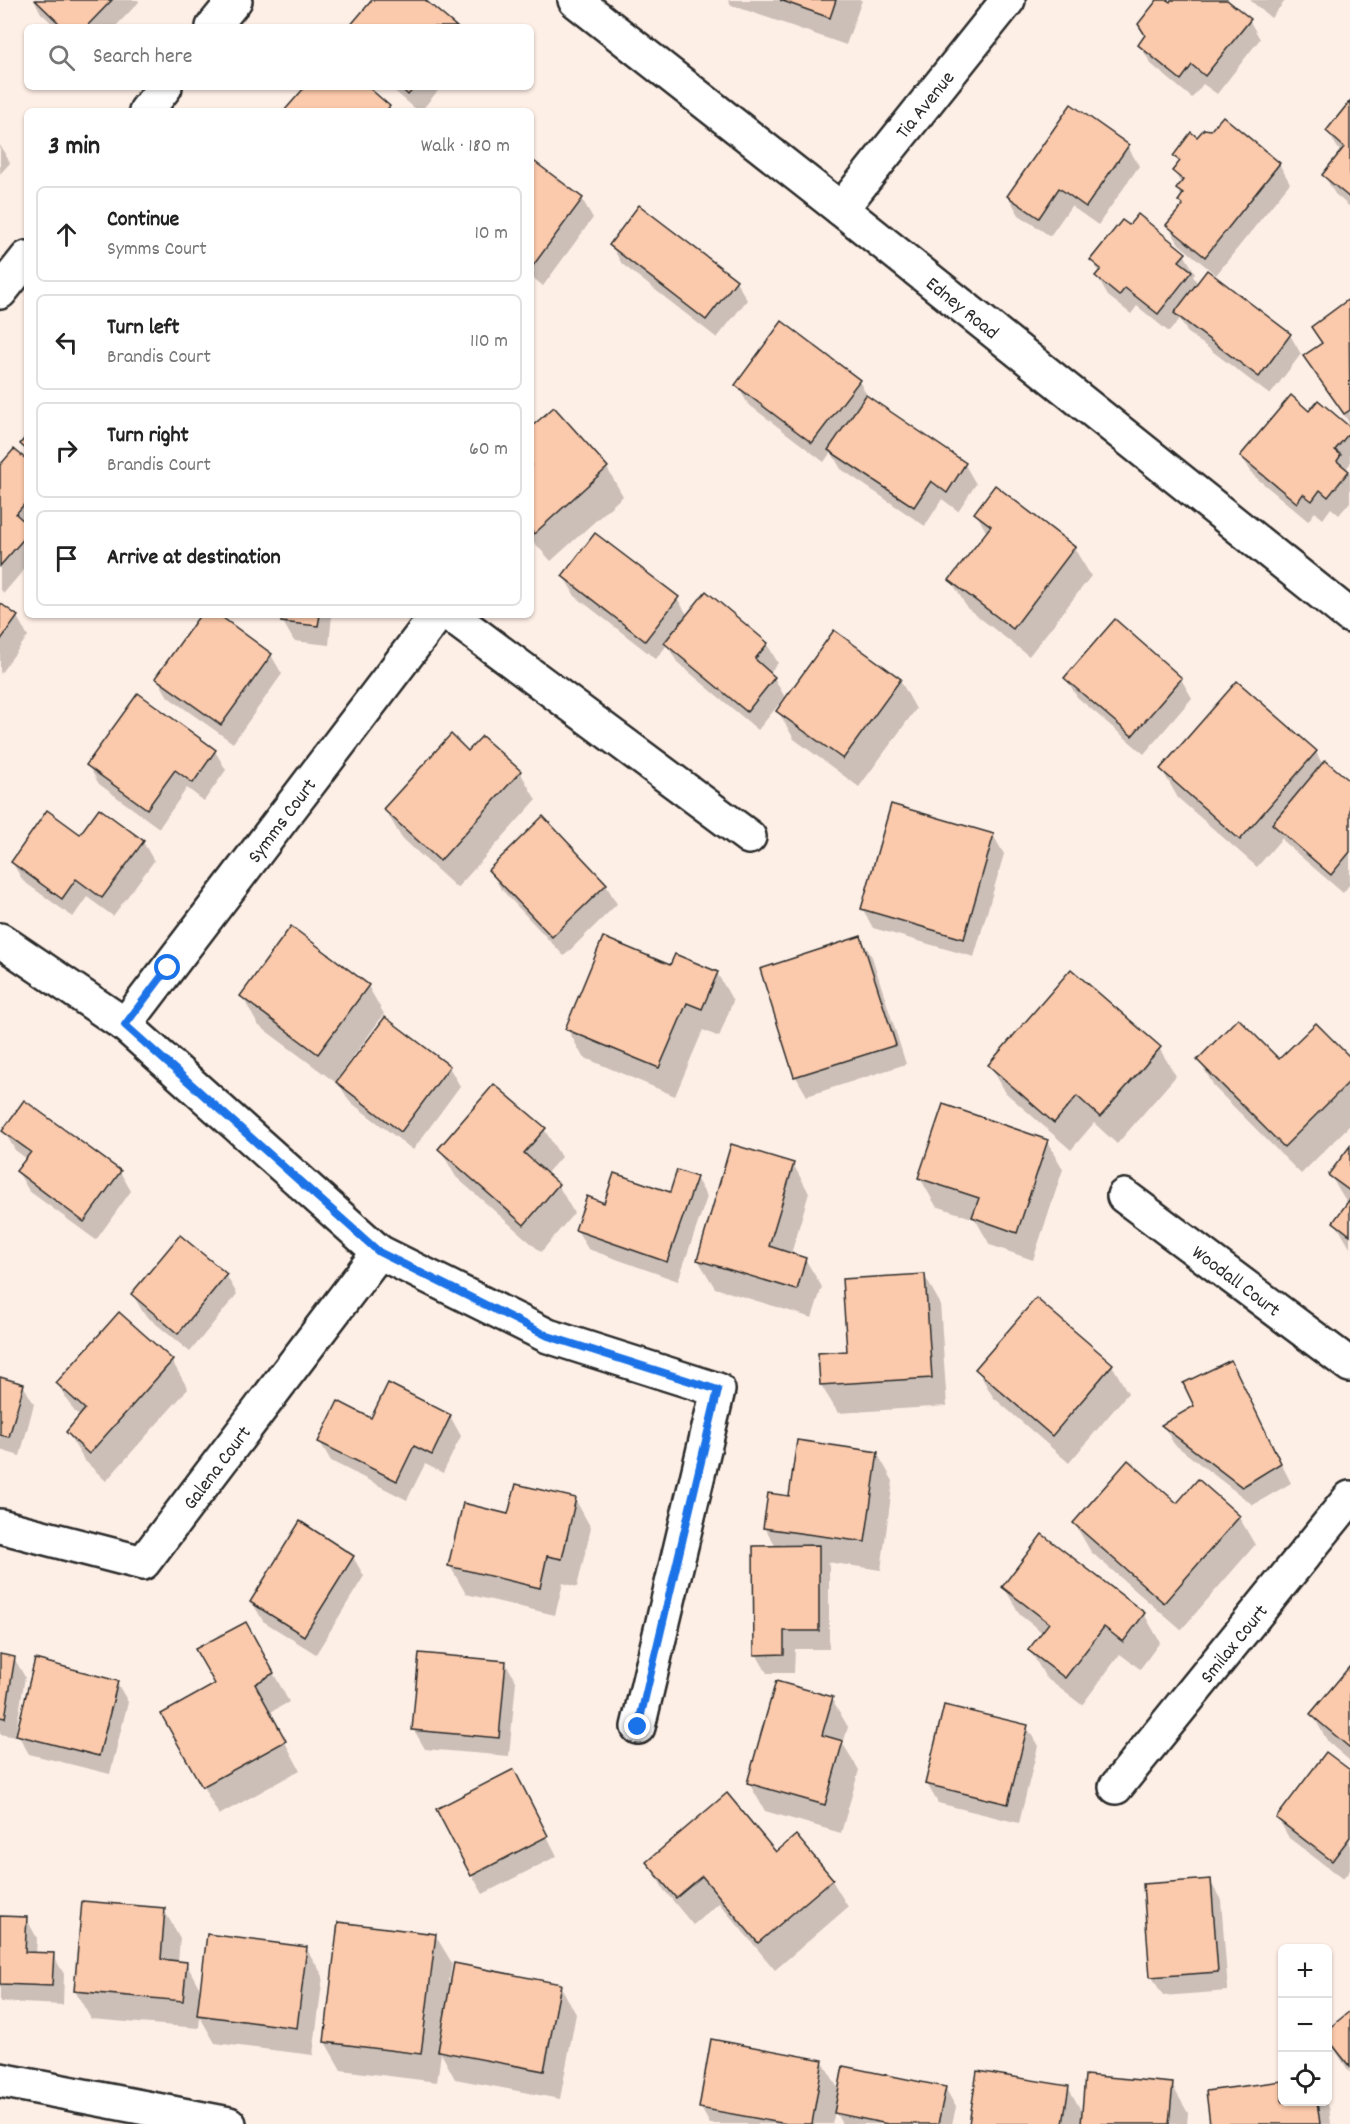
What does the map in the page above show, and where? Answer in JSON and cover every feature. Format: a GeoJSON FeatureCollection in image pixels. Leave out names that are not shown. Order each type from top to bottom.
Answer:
{"type":"FeatureCollection","features":[{"type":"Feature","properties":{"kind":"street"},"geometry":{"type":"LineString","coordinates":[[215,24],[235,0]]}},
{"type":"Feature","properties":{"kind":"street","name":"Edney Road"},"geometry":{"type":"LineString","coordinates":[[575,0],[1348,609]]}},
{"type":"Feature","properties":{"kind":"street","name":"Tia Avenue"},"geometry":{"type":"LineString","coordinates":[[841,209],[1008,0]]}},
{"type":"Feature","properties":{"kind":"street"},"geometry":{"type":"LineString","coordinates":[[148,108],[163,90]]}},
{"type":"Feature","properties":{"kind":"street"},"geometry":{"type":"LineString","coordinates":[[0,292],[24,262]]}},
{"type":"Feature","properties":{"kind":"street","name":"Symms Court"},"geometry":{"type":"LineString","coordinates":[[125,1025],[435,618]]}},
{"type":"Feature","properties":{"kind":"street"},"geometry":{"type":"LineString","coordinates":[[454,618],[749,837]]}},
{"type":"Feature","properties":{"kind":"street"},"geometry":{"type":"LineString","coordinates":[[0,940],[125,1025],[379,1252],[548,1336],[718,1390],[638,1727]]}},
{"type":"Feature","properties":{"kind":"street","name":"Woodall Court"},"geometry":{"type":"LineString","coordinates":[[1124,1196],[1350,1365]]}},
{"type":"Feature","properties":{"kind":"street","name":"Galena Court"},"geometry":{"type":"LineString","coordinates":[[0,1526],[143,1563],[379,1252]]}},
{"type":"Feature","properties":{"kind":"street","name":"Smilax Court"},"geometry":{"type":"LineString","coordinates":[[1116,1787],[1350,1498]]}},
{"type":"Feature","properties":{"kind":"street"},"geometry":{"type":"LineString","coordinates":[[0,2080],[229,2124]]}},
{"type":"Feature","properties":{"kind":"building"},"geometry":{"type":"Polygon","coordinates":[[[35,0],[112,0],[89,24],[60,24],[35,0]]]}},
{"type":"Feature","properties":{"kind":"building"},"geometry":{"type":"Polygon","coordinates":[[[372,0],[425,0],[453,24],[352,24],[372,0]]]}},
{"type":"Feature","properties":{"kind":"building"},"geometry":{"type":"Polygon","coordinates":[[[780,0],[836,0],[830,18],[780,0]]]}},
{"type":"Feature","properties":{"kind":"building"},"geometry":{"type":"Polygon","coordinates":[[[1157,0],[1170,2],[1171,0],[1227,0],[1251,19],[1205,76],[1192,65],[1181,80],[1138,45],[1145,35],[1138,24],[1157,0]]]}},
{"type":"Feature","properties":{"kind":"building"},"geometry":{"type":"Polygon","coordinates":[[[302,90],[371,90],[390,106],[388,108],[287,108],[302,90]]]}},
{"type":"Feature","properties":{"kind":"building"},"geometry":{"type":"Polygon","coordinates":[[[403,90],[412,90],[408,95],[403,90]]]}},
{"type":"Feature","properties":{"kind":"building"},"geometry":{"type":"Polygon","coordinates":[[[1350,101],[1350,198],[1322,175],[1344,147],[1326,131],[1350,101]]]}},
{"type":"Feature","properties":{"kind":"building"},"geometry":{"type":"Polygon","coordinates":[[[1071,104],[1129,145],[1086,207],[1059,188],[1039,218],[1007,196],[1071,104]]]}},
{"type":"Feature","properties":{"kind":"building"},"geometry":{"type":"Polygon","coordinates":[[[1223,116],[1280,163],[1205,257],[1166,225],[1183,205],[1178,201],[1183,194],[1176,189],[1183,180],[1172,171],[1180,161],[1173,156],[1191,132],[1197,137],[1204,129],[1211,130],[1223,116]]]}},
{"type":"Feature","properties":{"kind":"building"},"geometry":{"type":"Polygon","coordinates":[[[534,161],[583,198],[534,264],[534,161]]]}},
{"type":"Feature","properties":{"kind":"building"},"geometry":{"type":"Polygon","coordinates":[[[639,205],[737,280],[706,320],[609,245],[639,205]]]}},
{"type":"Feature","properties":{"kind":"building"},"geometry":{"type":"Polygon","coordinates":[[[1138,214],[1186,253],[1179,261],[1192,271],[1158,314],[1125,288],[1119,296],[1095,276],[1101,269],[1090,260],[1122,220],[1129,225],[1138,214]]]}},
{"type":"Feature","properties":{"kind":"building"},"geometry":{"type":"Polygon","coordinates":[[[1207,270],[1291,334],[1259,377],[1174,313],[1207,270]]]}},
{"type":"Feature","properties":{"kind":"building"},"geometry":{"type":"Polygon","coordinates":[[[1349,299],[1350,410],[1344,414],[1303,356],[1322,343],[1311,327],[1349,299]]]}},
{"type":"Feature","properties":{"kind":"building"},"geometry":{"type":"Polygon","coordinates":[[[782,321],[860,380],[812,443],[735,385],[782,321]]]}},
{"type":"Feature","properties":{"kind":"building"},"geometry":{"type":"Polygon","coordinates":[[[866,395],[966,463],[947,493],[931,481],[914,507],[828,450],[866,395]]]}},
{"type":"Feature","properties":{"kind":"building"},"geometry":{"type":"Polygon","coordinates":[[[1291,395],[1309,411],[1318,400],[1350,427],[1350,432],[1335,450],[1341,455],[1337,461],[1349,471],[1328,497],[1320,490],[1312,501],[1303,494],[1297,503],[1240,456],[1291,395]]]}},
{"type":"Feature","properties":{"kind":"building"},"geometry":{"type":"Polygon","coordinates":[[[554,407],[608,467],[534,534],[534,424],[554,407]]]}},
{"type":"Feature","properties":{"kind":"building"},"geometry":{"type":"Polygon","coordinates":[[[14,449],[24,457],[24,505],[16,514],[24,521],[24,538],[0,566],[0,465],[14,449]]]}},
{"type":"Feature","properties":{"kind":"building"},"geometry":{"type":"Polygon","coordinates":[[[995,485],[1075,547],[1013,629],[949,580],[991,526],[974,513],[995,485]]]}},
{"type":"Feature","properties":{"kind":"building"},"geometry":{"type":"Polygon","coordinates":[[[595,533],[679,597],[645,641],[562,576],[595,533]]]}},
{"type":"Feature","properties":{"kind":"building"},"geometry":{"type":"Polygon","coordinates":[[[706,591],[768,643],[755,659],[775,677],[747,712],[664,643],[706,591]]]}},
{"type":"Feature","properties":{"kind":"building"},"geometry":{"type":"Polygon","coordinates":[[[0,603],[18,616],[0,641],[0,603]]]}},
{"type":"Feature","properties":{"kind":"building"},"geometry":{"type":"Polygon","coordinates":[[[198,618],[223,618],[272,654],[221,725],[155,678],[198,618]]]}},
{"type":"Feature","properties":{"kind":"building"},"geometry":{"type":"Polygon","coordinates":[[[282,618],[319,618],[318,626],[281,622],[282,618]]]}},
{"type":"Feature","properties":{"kind":"building"},"geometry":{"type":"Polygon","coordinates":[[[1115,619],[1182,678],[1132,736],[1064,678],[1115,619]]]}},
{"type":"Feature","properties":{"kind":"building"},"geometry":{"type":"Polygon","coordinates":[[[834,630],[901,679],[843,759],[776,711],[834,630]]]}},
{"type":"Feature","properties":{"kind":"building"},"geometry":{"type":"Polygon","coordinates":[[[1237,681],[1317,751],[1240,840],[1160,769],[1237,681]]]}},
{"type":"Feature","properties":{"kind":"building"},"geometry":{"type":"Polygon","coordinates":[[[138,693],[216,750],[193,783],[175,770],[147,809],[86,765],[138,693]]]}},
{"type":"Feature","properties":{"kind":"building"},"geometry":{"type":"Polygon","coordinates":[[[451,734],[468,751],[482,736],[521,771],[440,861],[383,809],[451,734]]]}},
{"type":"Feature","properties":{"kind":"building"},"geometry":{"type":"Polygon","coordinates":[[[1325,760],[1350,781],[1350,852],[1331,875],[1272,824],[1325,760]]]}},
{"type":"Feature","properties":{"kind":"building"},"geometry":{"type":"Polygon","coordinates":[[[891,804],[994,834],[964,939],[861,909],[891,804]]]}},
{"type":"Feature","properties":{"kind":"building"},"geometry":{"type":"Polygon","coordinates":[[[99,808],[144,841],[102,898],[76,879],[62,899],[11,862],[47,810],[80,834],[99,808]]]}},
{"type":"Feature","properties":{"kind":"building"},"geometry":{"type":"Polygon","coordinates":[[[543,816],[607,884],[552,937],[488,870],[543,816]]]}},
{"type":"Feature","properties":{"kind":"building"},"geometry":{"type":"Polygon","coordinates":[[[291,926],[369,985],[318,1054],[240,996],[291,926]]]}},
{"type":"Feature","properties":{"kind":"building"},"geometry":{"type":"Polygon","coordinates":[[[861,936],[896,1045],[794,1077],[760,969],[861,936]]]}},
{"type":"Feature","properties":{"kind":"building"},"geometry":{"type":"Polygon","coordinates":[[[603,937],[670,965],[675,954],[718,972],[702,1009],[687,1003],[659,1068],[565,1029],[603,937]]]}},
{"type":"Feature","properties":{"kind":"building"},"geometry":{"type":"Polygon","coordinates":[[[1071,969],[1161,1047],[1100,1117],[1077,1096],[1054,1123],[988,1065],[1071,969]]]}},
{"type":"Feature","properties":{"kind":"building"},"geometry":{"type":"Polygon","coordinates":[[[385,1017],[450,1066],[401,1132],[336,1082],[385,1017]]]}},
{"type":"Feature","properties":{"kind":"building"},"geometry":{"type":"Polygon","coordinates":[[[1238,1018],[1279,1059],[1316,1023],[1350,1057],[1350,1081],[1284,1147],[1197,1060],[1238,1018]]]}},
{"type":"Feature","properties":{"kind":"building"},"geometry":{"type":"Polygon","coordinates":[[[494,1084],[546,1128],[524,1153],[559,1184],[524,1225],[438,1149],[494,1084]]]}},
{"type":"Feature","properties":{"kind":"building"},"geometry":{"type":"Polygon","coordinates":[[[24,1100],[121,1171],[84,1222],[16,1171],[31,1152],[2,1131],[24,1100]]]}},
{"type":"Feature","properties":{"kind":"building"},"geometry":{"type":"Polygon","coordinates":[[[943,1104],[1048,1140],[1017,1233],[972,1217],[979,1198],[918,1178],[943,1104]]]}},
{"type":"Feature","properties":{"kind":"building"},"geometry":{"type":"Polygon","coordinates":[[[731,1144],[794,1163],[769,1246],[806,1258],[797,1290],[697,1260],[731,1144]]]}},
{"type":"Feature","properties":{"kind":"building"},"geometry":{"type":"Polygon","coordinates":[[[1350,1146],[1350,1191],[1328,1175],[1350,1146]]]}},
{"type":"Feature","properties":{"kind":"building"},"geometry":{"type":"Polygon","coordinates":[[[677,1170],[697,1177],[667,1262],[575,1230],[587,1196],[604,1203],[614,1173],[670,1192],[677,1170]]]}},
{"type":"Feature","properties":{"kind":"building"},"geometry":{"type":"Polygon","coordinates":[[[1350,1199],[1350,1235],[1333,1222],[1350,1199]]]}},
{"type":"Feature","properties":{"kind":"building"},"geometry":{"type":"Polygon","coordinates":[[[180,1235],[227,1274],[178,1334],[131,1294],[180,1235]]]}},
{"type":"Feature","properties":{"kind":"building"},"geometry":{"type":"Polygon","coordinates":[[[925,1274],[932,1378],[820,1385],[818,1353],[847,1351],[842,1279],[925,1274]]]}},
{"type":"Feature","properties":{"kind":"building"},"geometry":{"type":"Polygon","coordinates":[[[1036,1298],[1113,1364],[1052,1436],[975,1369],[1036,1298]]]}},
{"type":"Feature","properties":{"kind":"building"},"geometry":{"type":"Polygon","coordinates":[[[119,1312],[173,1360],[89,1454],[66,1432],[85,1409],[56,1383],[119,1312]]]}},
{"type":"Feature","properties":{"kind":"building"},"geometry":{"type":"Polygon","coordinates":[[[1231,1360],[1281,1463],[1242,1487],[1161,1425],[1194,1406],[1183,1383],[1231,1360]]]}},
{"type":"Feature","properties":{"kind":"building"},"geometry":{"type":"Polygon","coordinates":[[[0,1377],[24,1384],[9,1437],[0,1435],[0,1377]]]}},
{"type":"Feature","properties":{"kind":"building"},"geometry":{"type":"Polygon","coordinates":[[[388,1383],[451,1415],[432,1455],[414,1446],[397,1481],[318,1442],[338,1401],[371,1418],[388,1383]]]}},
{"type":"Feature","properties":{"kind":"building"},"geometry":{"type":"Polygon","coordinates":[[[797,1440],[878,1452],[865,1542],[763,1528],[768,1493],[789,1496],[797,1440]]]}},
{"type":"Feature","properties":{"kind":"building"},"geometry":{"type":"Polygon","coordinates":[[[1128,1460],[1177,1503],[1198,1479],[1240,1516],[1164,1603],[1073,1523],[1128,1460]]]}},
{"type":"Feature","properties":{"kind":"building"},"geometry":{"type":"Polygon","coordinates":[[[516,1484],[576,1498],[562,1559],[547,1556],[540,1588],[448,1566],[463,1503],[508,1514],[516,1484]]]}},
{"type":"Feature","properties":{"kind":"building"},"geometry":{"type":"Polygon","coordinates":[[[300,1521],[354,1556],[304,1636],[250,1602],[300,1521]]]}},
{"type":"Feature","properties":{"kind":"building"},"geometry":{"type":"Polygon","coordinates":[[[1042,1534],[1145,1613],[1123,1642],[1104,1627],[1065,1678],[1028,1650],[1049,1623],[1002,1587],[1042,1534]]]}},
{"type":"Feature","properties":{"kind":"building"},"geometry":{"type":"Polygon","coordinates":[[[819,1545],[819,1631],[784,1631],[784,1654],[754,1655],[753,1546],[819,1545]]]}},
{"type":"Feature","properties":{"kind":"building"},"geometry":{"type":"Polygon","coordinates":[[[246,1622],[274,1673],[255,1684],[286,1741],[202,1787],[161,1714],[215,1684],[195,1649],[246,1622]]]}},
{"type":"Feature","properties":{"kind":"building"},"geometry":{"type":"Polygon","coordinates":[[[419,1653],[506,1661],[499,1738],[412,1730],[419,1653]]]}},
{"type":"Feature","properties":{"kind":"building"},"geometry":{"type":"Polygon","coordinates":[[[0,1654],[15,1657],[5,1718],[0,1717],[0,1654]]]}},
{"type":"Feature","properties":{"kind":"building"},"geometry":{"type":"Polygon","coordinates":[[[35,1659],[118,1681],[99,1756],[16,1735],[35,1659]]]}},
{"type":"Feature","properties":{"kind":"building"},"geometry":{"type":"Polygon","coordinates":[[[1350,1666],[1350,1748],[1310,1714],[1350,1666]]]}},
{"type":"Feature","properties":{"kind":"building"},"geometry":{"type":"Polygon","coordinates":[[[776,1681],[833,1697],[822,1735],[843,1741],[825,1805],[747,1783],[776,1681]]]}},
{"type":"Feature","properties":{"kind":"building"},"geometry":{"type":"Polygon","coordinates":[[[944,1705],[1028,1725],[1008,1804],[925,1784],[944,1705]]]}},
{"type":"Feature","properties":{"kind":"building"},"geometry":{"type":"Polygon","coordinates":[[[1326,1752],[1350,1770],[1350,1837],[1332,1861],[1276,1818],[1326,1752]]]}},
{"type":"Feature","properties":{"kind":"building"},"geometry":{"type":"Polygon","coordinates":[[[514,1769],[548,1836],[471,1876],[436,1809],[514,1769]]]}},
{"type":"Feature","properties":{"kind":"building"},"geometry":{"type":"Polygon","coordinates":[[[727,1793],[776,1852],[796,1835],[833,1879],[758,1943],[702,1876],[676,1898],[646,1862],[727,1793]]]}},
{"type":"Feature","properties":{"kind":"building"},"geometry":{"type":"Polygon","coordinates":[[[1211,1879],[1218,1972],[1150,1977],[1143,1884],[1211,1879]]]}},
{"type":"Feature","properties":{"kind":"building"},"geometry":{"type":"Polygon","coordinates":[[[82,1901],[165,1908],[161,1959],[187,1962],[183,2001],[74,1991],[82,1901]]]}},
{"type":"Feature","properties":{"kind":"building"},"geometry":{"type":"Polygon","coordinates":[[[0,1916],[27,1917],[25,1952],[54,1953],[52,1986],[0,1984],[0,1916]]]}},
{"type":"Feature","properties":{"kind":"building"},"geometry":{"type":"Polygon","coordinates":[[[338,1922],[436,1934],[421,2054],[324,2042],[338,1922]]]}},
{"type":"Feature","properties":{"kind":"building"},"geometry":{"type":"Polygon","coordinates":[[[207,1934],[307,1947],[297,2028],[197,2015],[207,1934]]]}},
{"type":"Feature","properties":{"kind":"building"},"geometry":{"type":"Polygon","coordinates":[[[454,1963],[561,1984],[544,2071],[438,2051],[454,1963]]]}},
{"type":"Feature","properties":{"kind":"building"},"geometry":{"type":"Polygon","coordinates":[[[1350,2011],[1350,2067],[1332,2044],[1332,2026],[1350,2011]]]}},
{"type":"Feature","properties":{"kind":"building"},"geometry":{"type":"Polygon","coordinates":[[[711,2039],[823,2060],[812,2124],[787,2124],[699,2108],[711,2039]]]}},
{"type":"Feature","properties":{"kind":"building"},"geometry":{"type":"Polygon","coordinates":[[[843,2066],[946,2087],[938,2124],[888,2124],[834,2113],[843,2066]]]}},
{"type":"Feature","properties":{"kind":"building"},"geometry":{"type":"Polygon","coordinates":[[[977,2071],[1069,2086],[1063,2124],[969,2124],[977,2071]]]}},
{"type":"Feature","properties":{"kind":"building"},"geometry":{"type":"Polygon","coordinates":[[[1085,2075],[1173,2083],[1169,2124],[1081,2124],[1085,2075]]]}},
{"type":"Feature","properties":{"kind":"building"},"geometry":{"type":"Polygon","coordinates":[[[1278,2082],[1278,2106],[1318,2106],[1320,2124],[1210,2124],[1206,2091],[1278,2082]]]}},
{"type":"Feature","properties":{"kind":"route"},"geometry":{"type":"LineString","coordinates":[[168,968],[125,1025],[379,1252],[548,1336],[718,1390],[638,1727]]}}]}
